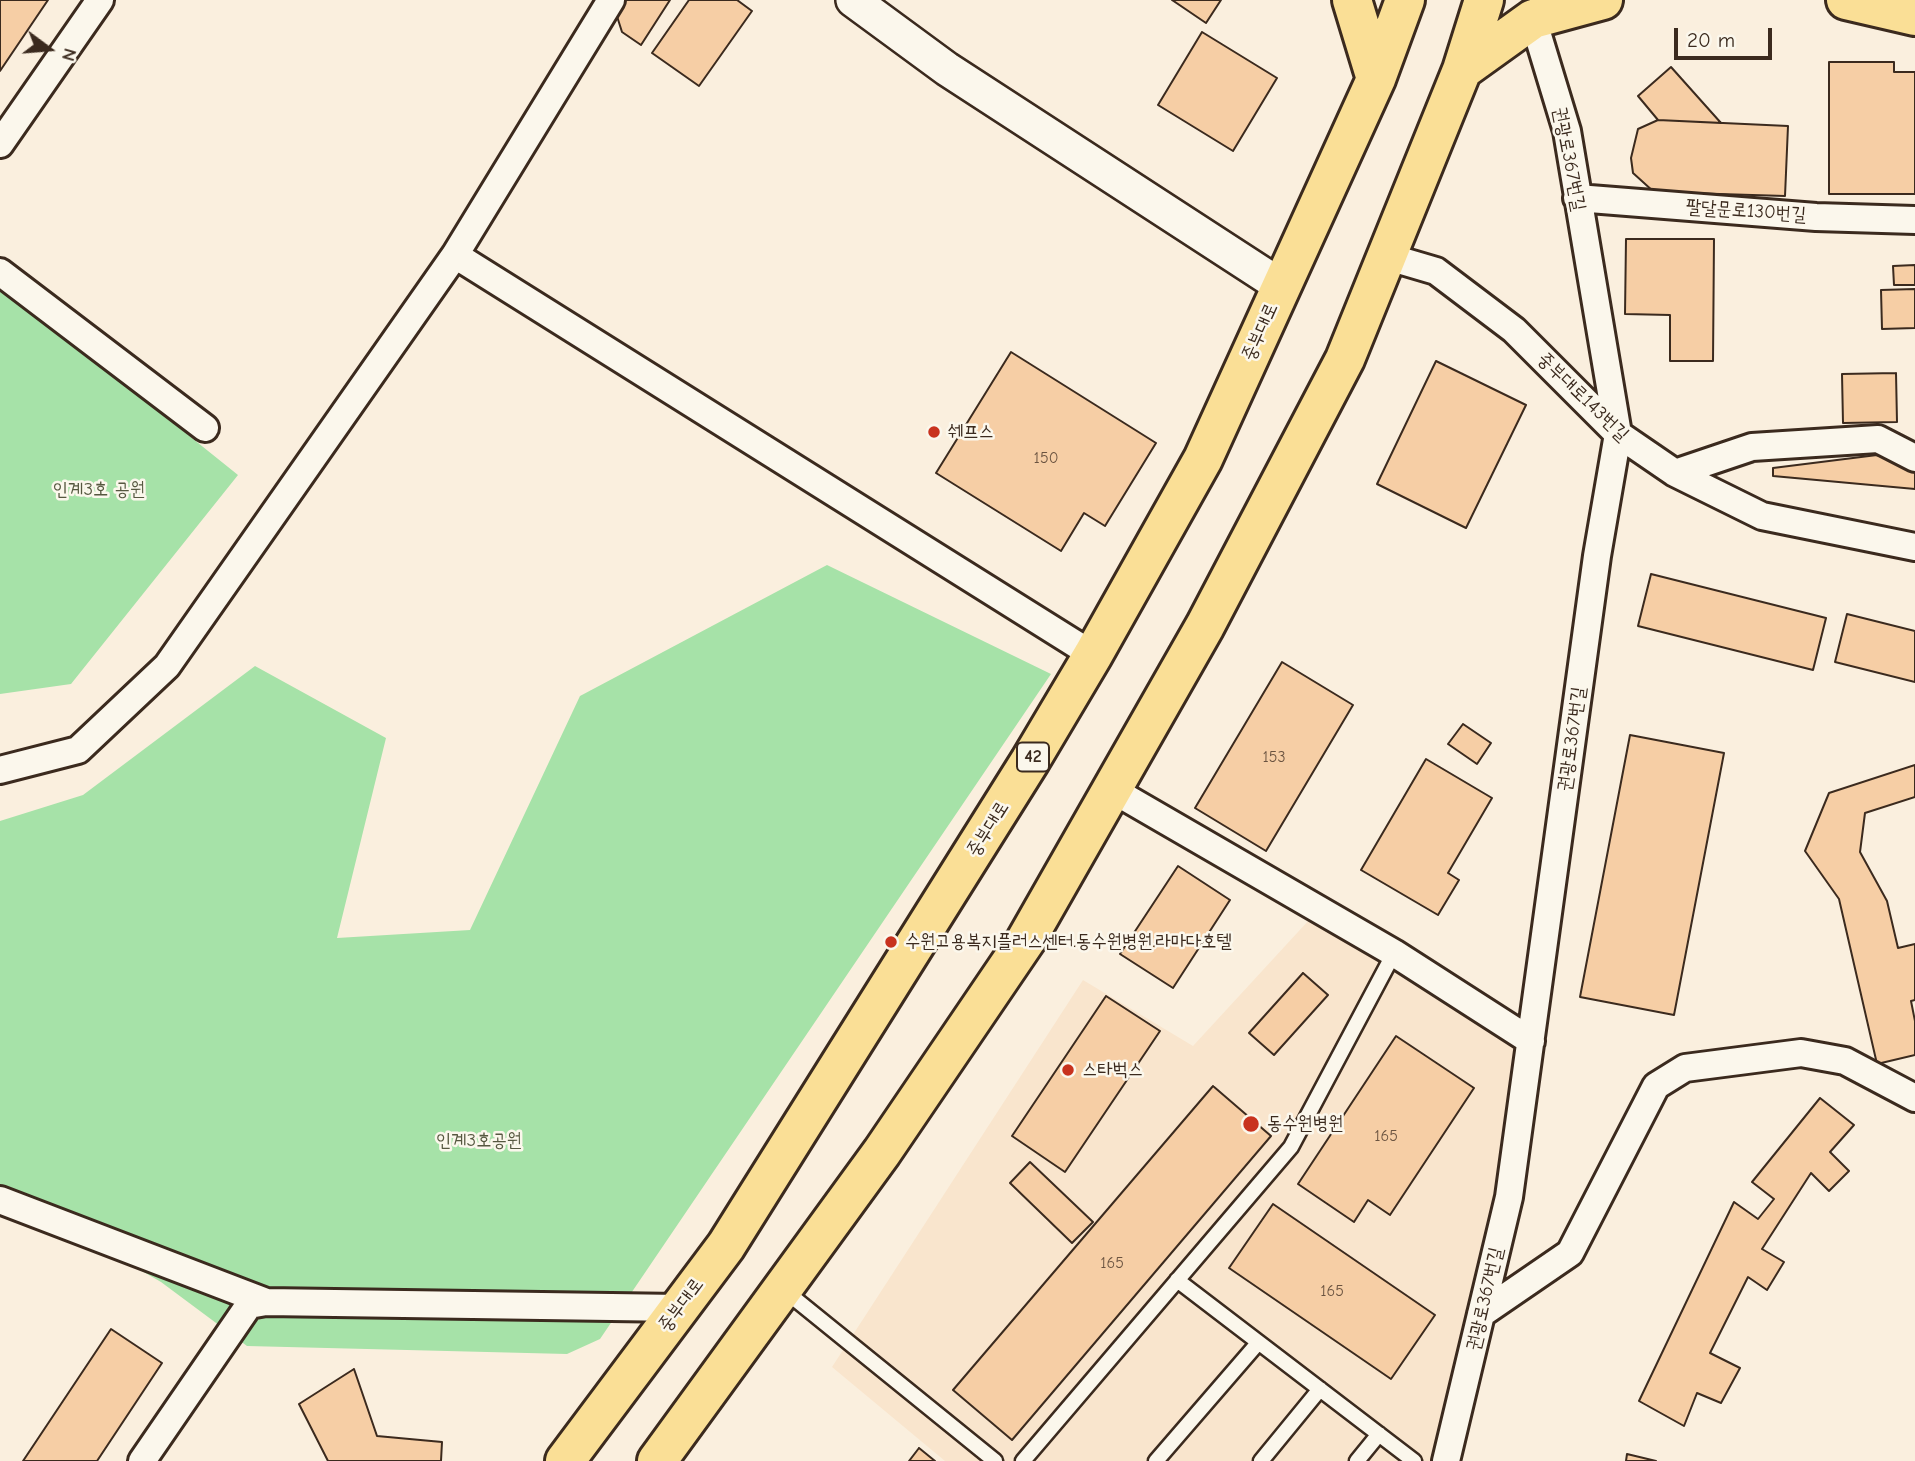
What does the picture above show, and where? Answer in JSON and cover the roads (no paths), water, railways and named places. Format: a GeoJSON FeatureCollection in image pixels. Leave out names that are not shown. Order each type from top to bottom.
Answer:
{"type":"FeatureCollection","features":[{"type":"Feature","properties":{"kind":"main road"},"geometry":{"type":"LineString","coordinates":[[1352,0],[1377,79]]}},
{"type":"Feature","properties":{"kind":"main road","name":"중부대로"},"geometry":{"type":"LineString","coordinates":[[565,1461],[726,1246],[1023,773],[1093,655],[1203,459],[1377,79],[1405,0]]}},
{"type":"Feature","properties":{"kind":"main road"},"geometry":{"type":"LineString","coordinates":[[657,1461],[882,1152],[1026,940],[1205,626],[1345,359],[1462,70],[1484,0]]}},
{"type":"Feature","properties":{"kind":"main road"},"geometry":{"type":"LineString","coordinates":[[1462,70],[1533,19],[1604,0]]}},
{"type":"Feature","properties":{"kind":"main road"},"geometry":{"type":"LineString","coordinates":[[1846,0],[1915,16]]}},
{"type":"Feature","properties":{"kind":"street"},"geometry":{"type":"LineString","coordinates":[[0,144],[100,0]]}},
{"type":"Feature","properties":{"kind":"street"},"geometry":{"type":"LineString","coordinates":[[0,770],[78,750],[167,666],[455,255],[611,0]]}},
{"type":"Feature","properties":{"kind":"street"},"geometry":{"type":"LineString","coordinates":[[853,0],[947,69],[1281,286]]}},
{"type":"Feature","properties":{"kind":"street","name":"권광로367번길"},"geometry":{"type":"LineString","coordinates":[[1446,1461],[1509,1197],[1597,556],[1618,435],[1567,131],[1533,19]]}},
{"type":"Feature","properties":{"kind":"street","name":"팔달문로130번길"},"geometry":{"type":"LineString","coordinates":[[1577,198],[1816,217],[1915,220]]}},
{"type":"Feature","properties":{"kind":"street"},"geometry":{"type":"LineString","coordinates":[[455,255],[1093,655]]}},
{"type":"Feature","properties":{"kind":"street","name":"중부대로143번길"},"geometry":{"type":"LineString","coordinates":[[1385,256],[1436,271],[1514,330],[1618,435],[1675,473],[1762,516],[1915,547]]}},
{"type":"Feature","properties":{"kind":"street"},"geometry":{"type":"LineString","coordinates":[[0,272],[205,428]]}},
{"type":"Feature","properties":{"kind":"street"},"geometry":{"type":"LineString","coordinates":[[1675,473],[1752,447],[1878,439],[1915,458]]}},
{"type":"Feature","properties":{"kind":"street"},"geometry":{"type":"LineString","coordinates":[[1111,789],[1394,953],[1531,1041]]}},
{"type":"Feature","properties":{"kind":"street"},"geometry":{"type":"LineString","coordinates":[[1481,1314],[1570,1253],[1656,1086],[1685,1069],[1801,1053],[1845,1060],[1915,1098]]}},
{"type":"Feature","properties":{"kind":"street"},"geometry":{"type":"LineString","coordinates":[[0,1200],[266,1302]]}},
{"type":"Feature","properties":{"kind":"street"},"geometry":{"type":"LineString","coordinates":[[142,1461],[249,1305],[266,1302],[680,1308]]}},
{"type":"Feature","properties":{"kind":"lane"},"geometry":{"type":"LineString","coordinates":[[1023,1461],[1291,1147],[1394,953]]}},
{"type":"Feature","properties":{"kind":"lane"},"geometry":{"type":"LineString","coordinates":[[1177,1280],[1414,1461]]}},
{"type":"Feature","properties":{"kind":"lane"},"geometry":{"type":"LineString","coordinates":[[783,1289],[995,1461]]}},
{"type":"Feature","properties":{"kind":"lane"},"geometry":{"type":"LineString","coordinates":[[1156,1461],[1258,1343]]}},
{"type":"Feature","properties":{"kind":"lane"},"geometry":{"type":"LineString","coordinates":[[1261,1461],[1320,1389]]}},
{"type":"Feature","properties":{"kind":"lane"},"geometry":{"type":"LineString","coordinates":[[1357,1461],[1379,1434]]}},
{"type":"Feature","properties":{"kind":"place","name":"쉐프스"},"geometry":{"type":"Point","coordinates":[934,432]}},
{"type":"Feature","properties":{"kind":"place","name":"수원고용복지플러스센터.동수원병원.라마다호텔"},"geometry":{"type":"Point","coordinates":[891,942]}},
{"type":"Feature","properties":{"kind":"place","name":"스타벅스"},"geometry":{"type":"Point","coordinates":[1068,1070]}},
{"type":"Feature","properties":{"kind":"place","name":"동수원병원"},"geometry":{"type":"Point","coordinates":[1251,1124]}},
{"type":"Feature","properties":{"kind":"park label","name":"인계3호 공원"},"geometry":{"type":"Point","coordinates":[99,490]}},
{"type":"Feature","properties":{"kind":"park label","name":"인계3호공원"},"geometry":{"type":"Point","coordinates":[479,1141]}}]}
